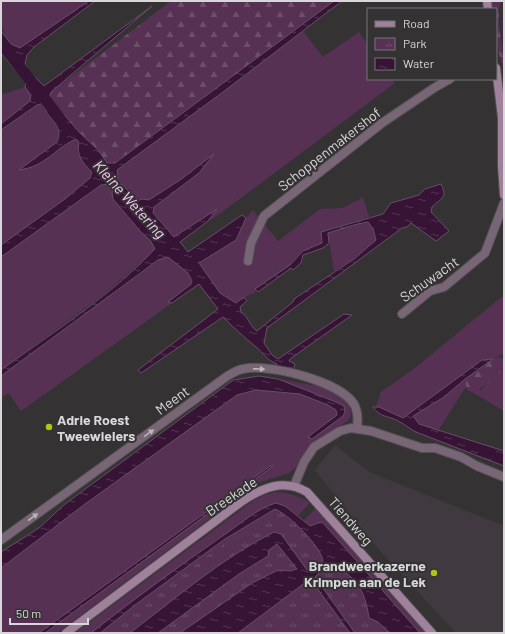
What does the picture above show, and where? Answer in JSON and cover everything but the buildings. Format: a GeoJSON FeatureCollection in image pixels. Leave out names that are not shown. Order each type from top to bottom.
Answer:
{"type":"FeatureCollection","features":[{"type":"Feature","properties":{"kind":"street"},"geometry":{"type":"LineString","coordinates":[[497,76],[502,118],[502,166],[504,195]]}},
{"type":"Feature","properties":{"kind":"street","name":"Schoppenmakershof"},"geometry":{"type":"LineString","coordinates":[[248,260],[251,243],[264,216],[382,123],[448,80]]}},
{"type":"Feature","properties":{"kind":"street","name":"Schuwacht"},"geometry":{"type":"LineString","coordinates":[[402,314],[430,291],[444,287],[485,253],[504,203]]}},
{"type":"Feature","properties":{"kind":"street","name":"Meent"},"geometry":{"type":"LineString","coordinates":[[1,540],[226,377],[244,368],[270,370],[326,383],[343,392],[354,404],[358,420],[357,428]]}},
{"type":"Feature","properties":{"kind":"street"},"geometry":{"type":"LineString","coordinates":[[294,486],[304,462],[314,447],[340,432],[357,428],[371,431],[422,448],[435,448],[461,457],[477,466],[504,477]]}},
{"type":"Feature","properties":{"kind":"street","name":"Breekade"},"geometry":{"type":"LineString","coordinates":[[66,633],[256,493],[268,487],[280,485],[294,486]]}},
{"type":"Feature","properties":{"kind":"street","name":"Tiendweg"},"geometry":{"type":"LineString","coordinates":[[294,486],[307,492],[317,502],[432,633]]}},
{"type":"Feature","properties":{"kind":"shaded area"},"geometry":{"type":"Polygon","coordinates":[[[335,445],[369,472],[504,526],[504,633],[456,633],[371,541],[315,470],[335,445]]]}},
{"type":"Feature","properties":{"kind":"green space"},"geometry":{"type":"Polygon","coordinates":[[[1,1],[89,1],[20,48],[13,45],[5,36],[1,16],[1,1]]]}},
{"type":"Feature","properties":{"kind":"green space"},"geometry":{"type":"Polygon","coordinates":[[[171,1],[334,1],[115,163],[107,163],[98,150],[79,132],[56,105],[51,105],[48,102],[51,92],[171,1]]]}},
{"type":"Feature","properties":{"kind":"green space"},"geometry":{"type":"Polygon","coordinates":[[[491,1],[501,1],[499,8],[499,25],[504,68],[499,54],[497,38],[497,8],[492,8],[491,1]]]}},
{"type":"Feature","properties":{"kind":"green space"},"geometry":{"type":"Polygon","coordinates":[[[303,31],[323,57],[359,32],[367,44],[367,80],[393,80],[395,83],[214,218],[208,221],[216,210],[174,237],[152,213],[153,208],[199,173],[212,156],[180,180],[149,200],[142,199],[137,201],[123,185],[118,185],[115,181],[118,177],[117,170],[303,31]]]}},
{"type":"Feature","properties":{"kind":"green space"},"geometry":{"type":"Polygon","coordinates":[[[25,87],[31,95],[30,101],[1,124],[1,95],[25,87]]]}},
{"type":"Feature","properties":{"kind":"green space"},"geometry":{"type":"Polygon","coordinates":[[[45,104],[48,107],[46,112],[58,127],[59,135],[56,141],[45,152],[20,169],[37,165],[76,139],[79,142],[78,147],[81,159],[92,173],[90,178],[65,199],[1,245],[1,130],[38,105],[45,104]]]}},
{"type":"Feature","properties":{"kind":"green space"},"geometry":{"type":"Polygon","coordinates":[[[110,184],[114,189],[113,199],[140,231],[150,240],[156,249],[103,295],[1,370],[1,257],[101,185],[110,184]]]}},
{"type":"Feature","properties":{"kind":"green space"},"geometry":{"type":"Polygon","coordinates":[[[363,197],[369,217],[321,232],[322,243],[303,251],[290,265],[256,289],[255,293],[244,297],[236,303],[220,293],[198,262],[236,240],[246,218],[253,210],[278,241],[320,209],[343,208],[363,197]]]}},
{"type":"Feature","properties":{"kind":"green space"},"geometry":{"type":"Polygon","coordinates":[[[368,222],[373,229],[376,240],[354,259],[334,271],[328,233],[368,222]]]}},
{"type":"Feature","properties":{"kind":"green space"},"geometry":{"type":"Polygon","coordinates":[[[163,257],[172,259],[180,265],[192,281],[190,285],[168,302],[172,303],[21,411],[9,393],[1,398],[1,376],[163,257]]]}},
{"type":"Feature","properties":{"kind":"green space"},"geometry":{"type":"Polygon","coordinates":[[[504,295],[503,354],[493,359],[482,360],[403,418],[376,407],[381,392],[415,368],[504,295]]]}},
{"type":"Feature","properties":{"kind":"green space"},"geometry":{"type":"Polygon","coordinates":[[[499,357],[504,359],[504,369],[481,388],[475,391],[470,391],[466,387],[465,379],[493,359],[499,357]]]}},
{"type":"Feature","properties":{"kind":"green space"},"geometry":{"type":"Polygon","coordinates":[[[504,369],[504,411],[465,388],[438,431],[420,424],[413,416],[444,397],[465,379],[465,386],[481,390],[489,381],[504,369]]]}},
{"type":"Feature","properties":{"kind":"green space"},"geometry":{"type":"Polygon","coordinates":[[[279,379],[328,388],[350,406],[351,415],[348,421],[314,442],[296,467],[289,473],[257,483],[57,633],[45,633],[272,466],[39,633],[1,633],[1,568],[85,504],[237,395],[256,390],[300,394],[328,405],[336,410],[338,415],[308,436],[343,416],[336,402],[279,379]]]}},
{"type":"Feature","properties":{"kind":"green space"},"geometry":{"type":"Polygon","coordinates":[[[275,492],[293,495],[310,503],[298,516],[288,508],[281,505],[269,505],[210,544],[91,633],[75,633],[249,504],[263,495],[275,492]]]}},
{"type":"Feature","properties":{"kind":"green space"},"geometry":{"type":"Polygon","coordinates":[[[316,508],[427,633],[420,633],[324,524],[317,523],[310,526],[304,520],[316,508]]]}},
{"type":"Feature","properties":{"kind":"green space"},"geometry":{"type":"Polygon","coordinates":[[[275,509],[283,512],[108,633],[100,633],[135,605],[225,539],[275,509]]]}},
{"type":"Feature","properties":{"kind":"green space"},"geometry":{"type":"Polygon","coordinates":[[[286,511],[323,541],[404,633],[104,633],[180,575],[248,528],[262,519],[286,511]]]}},
{"type":"Feature","properties":{"kind":"water"},"geometry":{"type":"Polygon","coordinates":[[[89,1],[95,1],[34,47],[27,55],[25,64],[27,68],[22,73],[18,73],[1,53],[1,31],[11,44],[20,48],[89,1]]]}},
{"type":"Feature","properties":{"kind":"water"},"geometry":{"type":"Polygon","coordinates":[[[334,1],[342,1],[223,92],[117,170],[118,177],[115,181],[118,185],[123,185],[137,201],[142,199],[149,200],[180,180],[214,154],[199,173],[154,207],[153,213],[174,237],[217,209],[208,221],[180,242],[188,252],[242,215],[246,218],[236,240],[199,263],[220,293],[236,303],[244,297],[247,301],[240,307],[241,312],[246,316],[252,327],[257,331],[293,302],[294,299],[354,259],[376,240],[373,229],[368,222],[328,233],[329,243],[323,248],[303,255],[301,263],[293,270],[291,268],[258,292],[255,289],[290,265],[303,251],[322,243],[321,232],[383,214],[391,203],[419,195],[425,189],[441,184],[444,195],[432,207],[431,212],[449,231],[436,241],[411,223],[407,227],[402,228],[267,328],[264,343],[272,355],[278,359],[344,314],[352,315],[290,359],[289,361],[295,364],[293,370],[277,367],[277,364],[267,358],[223,317],[141,373],[138,370],[218,309],[199,284],[172,303],[168,302],[190,285],[192,281],[188,273],[168,257],[158,260],[1,376],[1,370],[101,298],[155,249],[150,240],[140,231],[113,199],[112,192],[114,189],[110,184],[101,185],[1,257],[1,245],[65,199],[90,178],[92,172],[79,155],[79,142],[76,139],[36,165],[19,170],[57,142],[59,133],[57,126],[46,112],[51,105],[56,105],[79,132],[98,150],[107,163],[115,163],[334,1]]]}},
{"type":"Feature","properties":{"kind":"water"},"geometry":{"type":"Polygon","coordinates":[[[152,6],[51,92],[48,102],[37,105],[1,130],[1,124],[30,101],[31,95],[25,87],[27,80],[35,77],[44,86],[152,6]]]}},
{"type":"Feature","properties":{"kind":"water"},"geometry":{"type":"Polygon","coordinates":[[[493,359],[465,379],[444,397],[413,416],[419,424],[504,451],[504,466],[416,432],[397,420],[382,415],[373,407],[379,407],[403,418],[482,360],[493,359]]]}},
{"type":"Feature","properties":{"kind":"water"},"geometry":{"type":"Polygon","coordinates":[[[259,376],[278,379],[336,402],[344,406],[345,412],[343,416],[312,439],[308,437],[337,415],[336,410],[328,405],[300,394],[256,390],[237,395],[85,504],[1,568],[1,552],[39,528],[65,504],[229,383],[234,380],[259,376]]]}},
{"type":"Feature","properties":{"kind":"water"},"geometry":{"type":"Polygon","coordinates":[[[270,466],[273,466],[45,633],[39,633],[270,466]]]}},
{"type":"Feature","properties":{"kind":"water"},"geometry":{"type":"Polygon","coordinates":[[[276,503],[285,506],[310,526],[321,522],[324,524],[420,633],[390,633],[378,622],[369,618],[365,600],[359,586],[348,575],[332,566],[320,572],[315,577],[355,633],[350,633],[314,584],[306,582],[238,633],[180,633],[252,583],[278,570],[290,571],[297,569],[277,544],[269,550],[268,556],[239,574],[158,633],[130,633],[218,566],[255,542],[274,532],[281,534],[307,570],[323,561],[316,547],[303,531],[288,517],[275,509],[225,539],[135,605],[100,633],[91,633],[157,583],[249,517],[269,505],[276,503]]]}},
{"type":"Feature","properties":{"kind":"waterway","name":"Kleine Wetering"},"geometry":{"type":"LineString","coordinates":[[1,43],[59,117]]}},
{"type":"Feature","properties":{"kind":"place","name":"Adrie Roest Tweewielers"},"geometry":{"type":"Point","coordinates":[49,427]}},
{"type":"Feature","properties":{"kind":"place","name":"Brandweerkazerne Krimpen aan de Lek"},"geometry":{"type":"Point","coordinates":[434,573]}}]}
